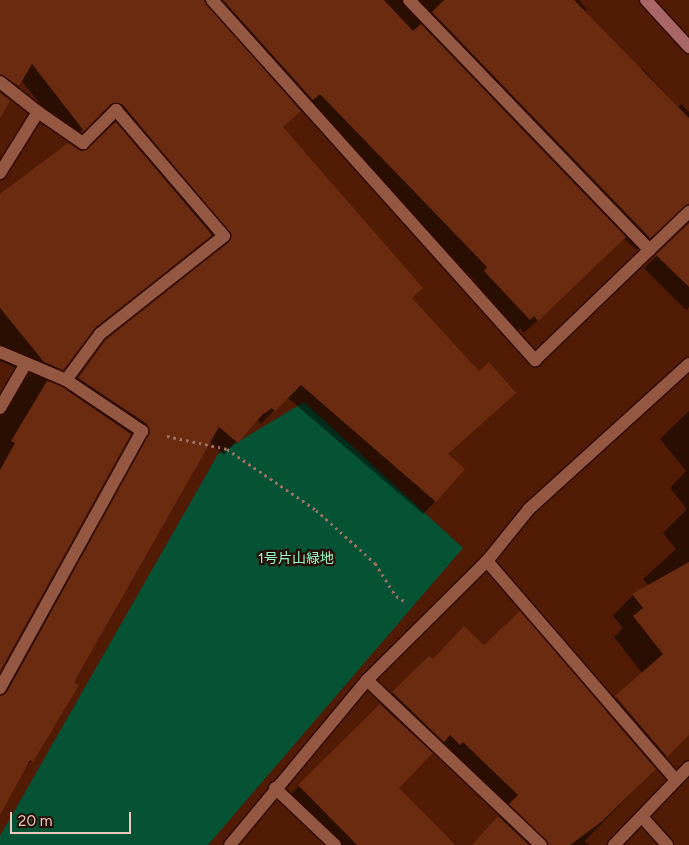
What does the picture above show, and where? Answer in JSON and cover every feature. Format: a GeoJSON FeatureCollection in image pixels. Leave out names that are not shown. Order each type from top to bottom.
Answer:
{"type":"FeatureCollection","features":[{"type":"Feature","properties":{"kind":"street"},"geometry":{"type":"LineString","coordinates":[[212,0],[535,360],[689,212]]}},
{"type":"Feature","properties":{"kind":"street"},"geometry":{"type":"LineString","coordinates":[[409,0],[650,250]]}},
{"type":"Feature","properties":{"kind":"street"},"geometry":{"type":"LineString","coordinates":[[646,0],[689,47]]}},
{"type":"Feature","properties":{"kind":"street"},"geometry":{"type":"LineString","coordinates":[[0,82],[38,112],[83,143],[116,110],[224,236],[100,334],[66,380]]}},
{"type":"Feature","properties":{"kind":"street"},"geometry":{"type":"LineString","coordinates":[[0,173],[38,112]]}},
{"type":"Feature","properties":{"kind":"street"},"geometry":{"type":"LineString","coordinates":[[0,352],[25,365],[66,380],[142,431],[0,688]]}},
{"type":"Feature","properties":{"kind":"street"},"geometry":{"type":"LineString","coordinates":[[230,845],[275,788],[367,680],[487,561],[529,509],[689,364]]}},
{"type":"Feature","properties":{"kind":"street"},"geometry":{"type":"LineString","coordinates":[[0,408],[25,365]]}},
{"type":"Feature","properties":{"kind":"street"},"geometry":{"type":"LineString","coordinates":[[487,561],[676,780]]}},
{"type":"Feature","properties":{"kind":"street"},"geometry":{"type":"LineString","coordinates":[[367,680],[541,845]]}},
{"type":"Feature","properties":{"kind":"street"},"geometry":{"type":"LineString","coordinates":[[614,845],[689,767]]}},
{"type":"Feature","properties":{"kind":"street"},"geometry":{"type":"LineString","coordinates":[[275,788],[335,845]]}},
{"type":"Feature","properties":{"kind":"street"},"geometry":{"type":"LineString","coordinates":[[642,818],[667,845]]}},
{"type":"Feature","properties":{"kind":"path"},"geometry":{"type":"LineString","coordinates":[[142,431],[227,449],[316,510],[375,563],[396,596],[432,616]]}},
{"type":"Feature","properties":{"kind":"green space","name":"1号片山緑地"},"geometry":{"type":"Polygon","coordinates":[[[304,402],[463,548],[208,845],[0,845],[0,836],[218,454],[304,402]]]}},
{"type":"Feature","properties":{"kind":"building"},"geometry":{"type":"Polygon","coordinates":[[[0,0],[204,0],[301,111],[283,127],[423,288],[412,298],[479,371],[489,362],[516,393],[448,454],[465,469],[436,502],[301,385],[275,411],[272,408],[262,415],[238,443],[219,427],[74,682],[79,685],[33,762],[30,760],[0,815],[0,696],[7,692],[150,432],[147,424],[78,378],[106,340],[229,242],[232,235],[122,104],[111,104],[84,131],[32,64],[19,86],[0,74],[0,0]]]}},
{"type":"Feature","properties":{"kind":"building"},"geometry":{"type":"Polygon","coordinates":[[[223,0],[384,0],[413,31],[421,24],[626,237],[538,321],[534,316],[530,320],[484,271],[487,267],[320,94],[313,100],[223,0]]]}},
{"type":"Feature","properties":{"kind":"building"},"geometry":{"type":"Polygon","coordinates":[[[444,0],[574,0],[689,118],[689,204],[650,238],[432,12],[444,0]]]}},
{"type":"Feature","properties":{"kind":"building"},"geometry":{"type":"Polygon","coordinates":[[[0,92],[10,101],[0,118],[0,92]]]}},
{"type":"Feature","properties":{"kind":"building"},"geometry":{"type":"Polygon","coordinates":[[[116,122],[212,235],[95,328],[63,370],[44,362],[0,308],[0,194],[68,143],[81,151],[88,149],[116,122]]]}},
{"type":"Feature","properties":{"kind":"building"},"geometry":{"type":"Polygon","coordinates":[[[689,223],[689,287],[656,255],[689,223]]]}},
{"type":"Feature","properties":{"kind":"building"},"geometry":{"type":"Polygon","coordinates":[[[47,381],[62,387],[131,434],[0,671],[0,470],[15,443],[11,441],[47,381]]]}},
{"type":"Feature","properties":{"kind":"building"},"geometry":{"type":"Polygon","coordinates":[[[689,562],[689,735],[667,757],[615,696],[663,654],[633,616],[643,608],[632,594],[689,562]]]}},
{"type":"Feature","properties":{"kind":"building"},"geometry":{"type":"Polygon","coordinates":[[[520,611],[656,769],[600,823],[570,845],[549,845],[509,804],[518,795],[463,742],[460,745],[450,735],[444,742],[392,692],[429,656],[433,659],[464,626],[484,645],[520,611]]]}},
{"type":"Feature","properties":{"kind":"building"},"geometry":{"type":"Polygon","coordinates":[[[380,704],[433,753],[399,788],[456,845],[357,845],[298,785],[380,704]]]}},
{"type":"Feature","properties":{"kind":"building"},"geometry":{"type":"Polygon","coordinates":[[[498,816],[529,845],[472,845],[498,816]]]}}]}
